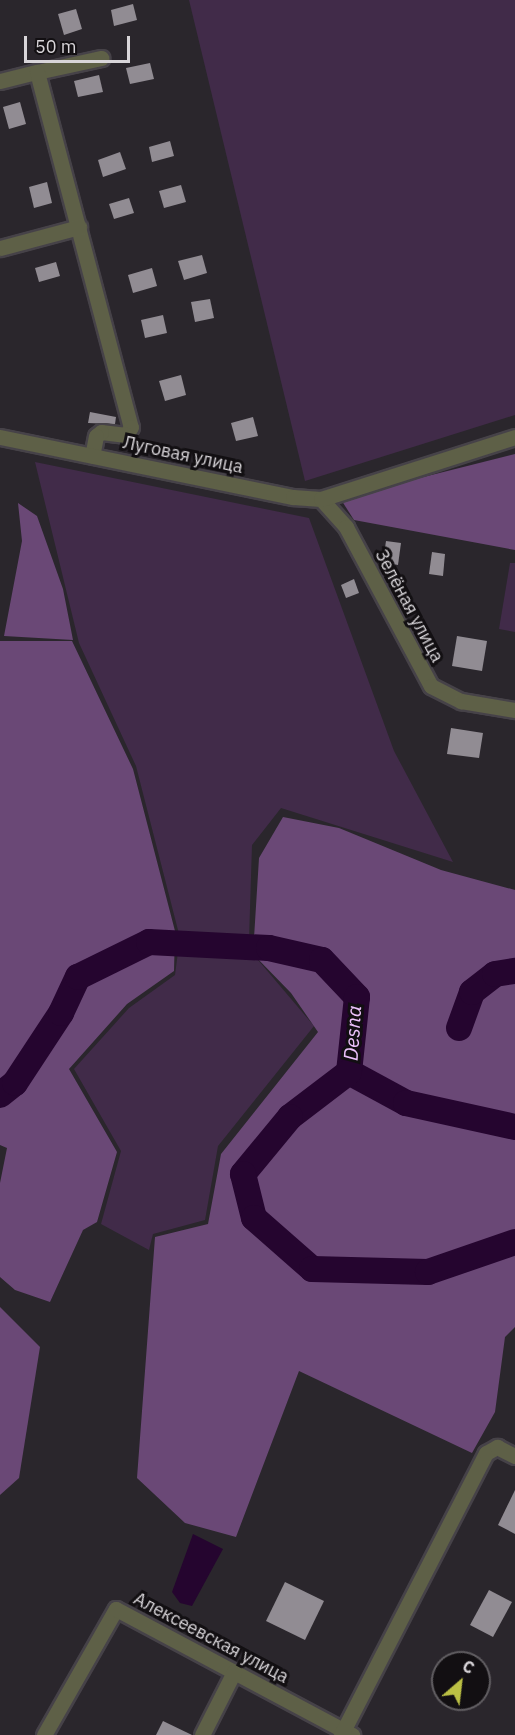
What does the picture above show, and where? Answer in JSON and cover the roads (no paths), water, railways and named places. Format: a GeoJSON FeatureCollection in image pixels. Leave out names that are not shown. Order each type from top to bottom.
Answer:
{"type":"FeatureCollection","features":[{"type":"Feature","properties":{"kind":"street"},"geometry":{"type":"LineString","coordinates":[[0,81],[101,58]]}},
{"type":"Feature","properties":{"kind":"street"},"geometry":{"type":"LineString","coordinates":[[37,72],[131,427],[126,435],[101,432],[96,436],[93,456]]}},
{"type":"Feature","properties":{"kind":"street"},"geometry":{"type":"LineString","coordinates":[[0,248],[79,227]]}},
{"type":"Feature","properties":{"kind":"street","name":"Луговая улица"},"geometry":{"type":"LineString","coordinates":[[0,437],[293,497],[321,499]]}},
{"type":"Feature","properties":{"kind":"street"},"geometry":{"type":"LineString","coordinates":[[321,499],[515,437]]}},
{"type":"Feature","properties":{"kind":"street","name":"Зелёная улица"},"geometry":{"type":"LineString","coordinates":[[321,499],[346,527],[430,686],[461,700],[515,710]]}},
{"type":"Feature","properties":{"kind":"street"},"geometry":{"type":"LineString","coordinates":[[345,1733],[486,1453],[497,1447],[515,1456]]}},
{"type":"Feature","properties":{"kind":"street","name":"Алексеевская улица"},"geometry":{"type":"LineString","coordinates":[[44,1735],[116,1609],[345,1733]]}},
{"type":"Feature","properties":{"kind":"street"},"geometry":{"type":"LineString","coordinates":[[202,1735],[234,1672]]}},
{"type":"Feature","properties":{"kind":"waterway","name":"Desna"},"geometry":{"type":"LineString","coordinates":[[0,1095],[15,1083],[61,1013],[78,977],[149,942],[269,948],[322,960],[357,997],[349,1072],[290,1117],[243,1174],[254,1218],[312,1269],[428,1272],[515,1242]]}},
{"type":"Feature","properties":{"kind":"waterway"},"geometry":{"type":"LineString","coordinates":[[459,1028],[472,992],[495,974],[515,971]]}},
{"type":"Feature","properties":{"kind":"waterway"},"geometry":{"type":"LineString","coordinates":[[349,1072],[406,1103],[515,1127]]}}]}
